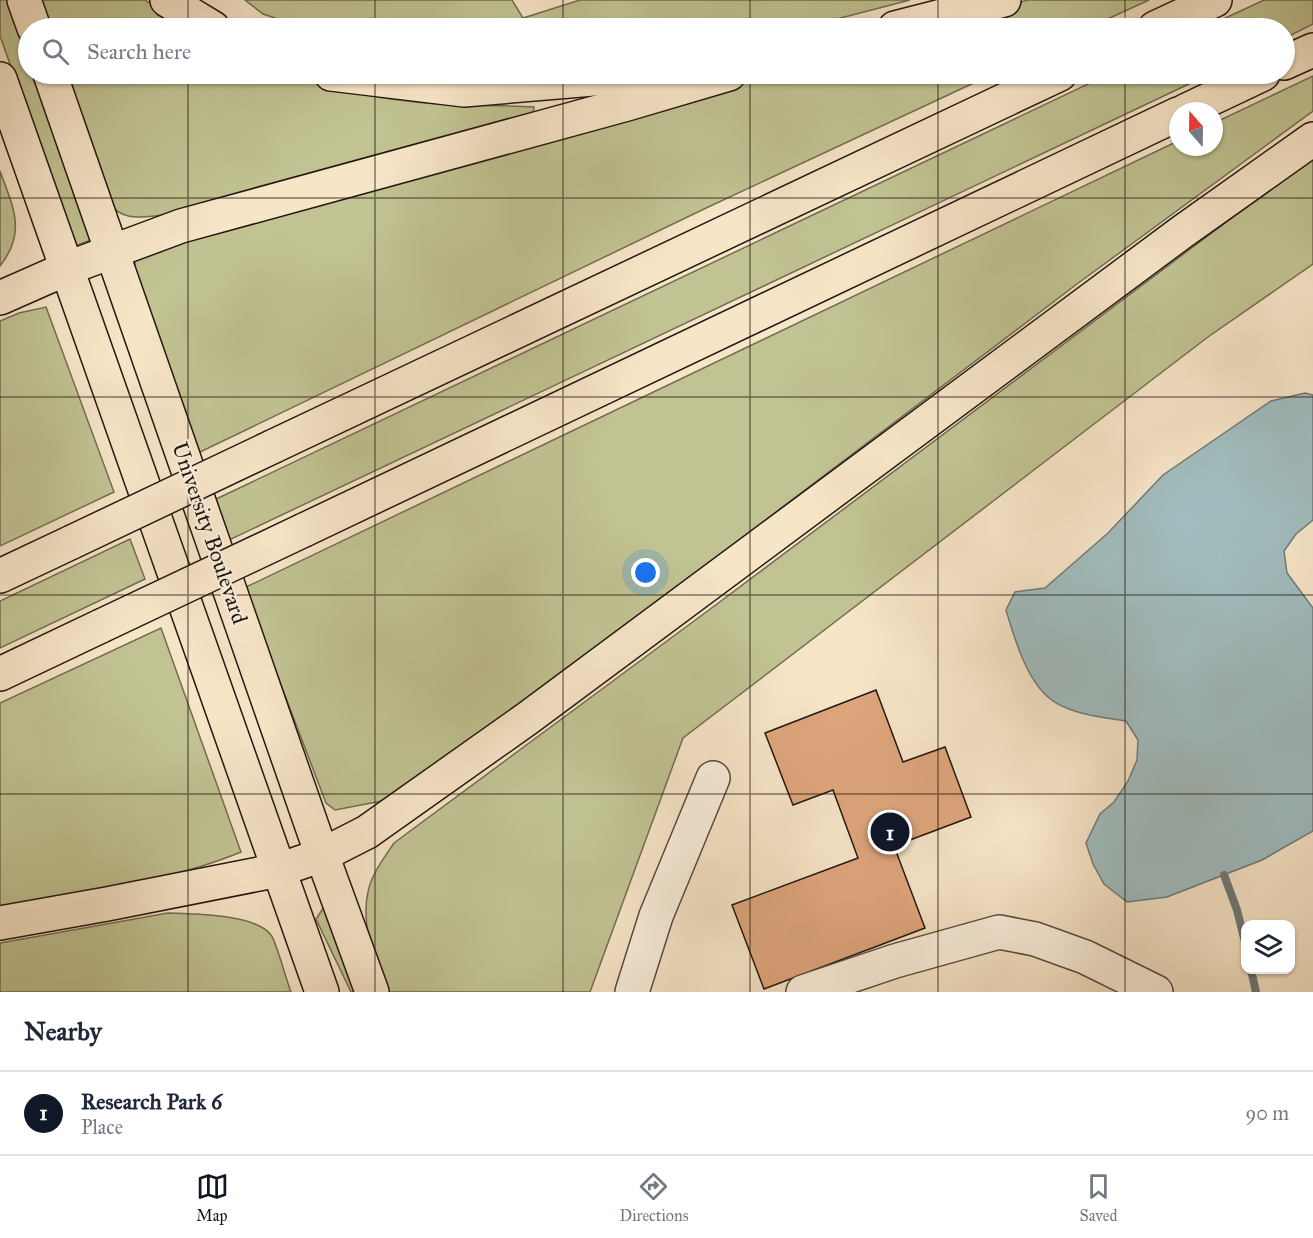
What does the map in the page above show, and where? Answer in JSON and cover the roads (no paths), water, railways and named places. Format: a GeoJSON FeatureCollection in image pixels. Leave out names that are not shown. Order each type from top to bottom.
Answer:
{"type":"FeatureCollection","features":[{"type":"Feature","properties":{"kind":"main road"},"geometry":{"type":"LineString","coordinates":[[24,0],[30,18]]}},
{"type":"Feature","properties":{"kind":"main road"},"geometry":{"type":"LineString","coordinates":[[167,0],[197,18]]}},
{"type":"Feature","properties":{"kind":"main road"},"geometry":{"type":"LineString","coordinates":[[935,18],[1004,0]]}},
{"type":"Feature","properties":{"kind":"main road"},"geometry":{"type":"LineString","coordinates":[[1176,18],[1215,0]]}},
{"type":"Feature","properties":{"kind":"main road"},"geometry":{"type":"LineString","coordinates":[[1295,58],[1313,50]]}},
{"type":"Feature","properties":{"kind":"main road","name":"University Boulevard"},"geometry":{"type":"LineString","coordinates":[[0,79],[322,992]]}},
{"type":"Feature","properties":{"kind":"main road","name":"University Boulevard"},"geometry":{"type":"LineString","coordinates":[[53,84],[322,855],[372,992]]}},
{"type":"Feature","properties":{"kind":"main road"},"geometry":{"type":"LineString","coordinates":[[414,84],[464,90],[535,84]]}},
{"type":"Feature","properties":{"kind":"main road"},"geometry":{"type":"LineString","coordinates":[[0,298],[68,268],[180,226],[695,84]]}},
{"type":"Feature","properties":{"kind":"main road"},"geometry":{"type":"LineString","coordinates":[[0,576],[1039,84]]}},
{"type":"Feature","properties":{"kind":"main road"},"geometry":{"type":"LineString","coordinates":[[1204,102],[1242,84]]}},
{"type":"Feature","properties":{"kind":"main road"},"geometry":{"type":"LineString","coordinates":[[0,674],[1169,118]]}},
{"type":"Feature","properties":{"kind":"main road"},"geometry":{"type":"LineString","coordinates":[[0,923],[279,870],[322,855],[375,826],[528,718],[1182,232],[1313,139]]}},
{"type":"Feature","properties":{"kind":"lane"},"geometry":{"type":"LineString","coordinates":[[632,992],[656,916],[713,778]]}},
{"type":"Feature","properties":{"kind":"lane"},"geometry":{"type":"LineString","coordinates":[[803,992],[895,961],[999,932],[1035,939],[1085,957],[1156,992]]}},
{"type":"Feature","properties":{"kind":"water"},"geometry":{"type":"Polygon","coordinates":[[[1305,393],[1313,395],[1313,520],[1296,534],[1284,551],[1287,573],[1313,608],[1313,831],[1262,860],[1167,897],[1127,902],[1104,884],[1093,864],[1086,843],[1100,814],[1114,802],[1128,781],[1137,760],[1138,740],[1126,721],[1075,711],[1048,697],[1027,668],[1006,610],[1015,592],[1045,588],[1108,533],[1163,475],[1271,401],[1305,393]]]}},
{"type":"Feature","properties":{"kind":"waterway"},"geometry":{"type":"LineString","coordinates":[[1224,875],[1241,926]]}},
{"type":"Feature","properties":{"kind":"waterway"},"geometry":{"type":"LineString","coordinates":[[1252,974],[1256,992]]}},
{"type":"Feature","properties":{"kind":"place","name":"Research Park 6"},"geometry":{"type":"Point","coordinates":[890,832]}}]}
